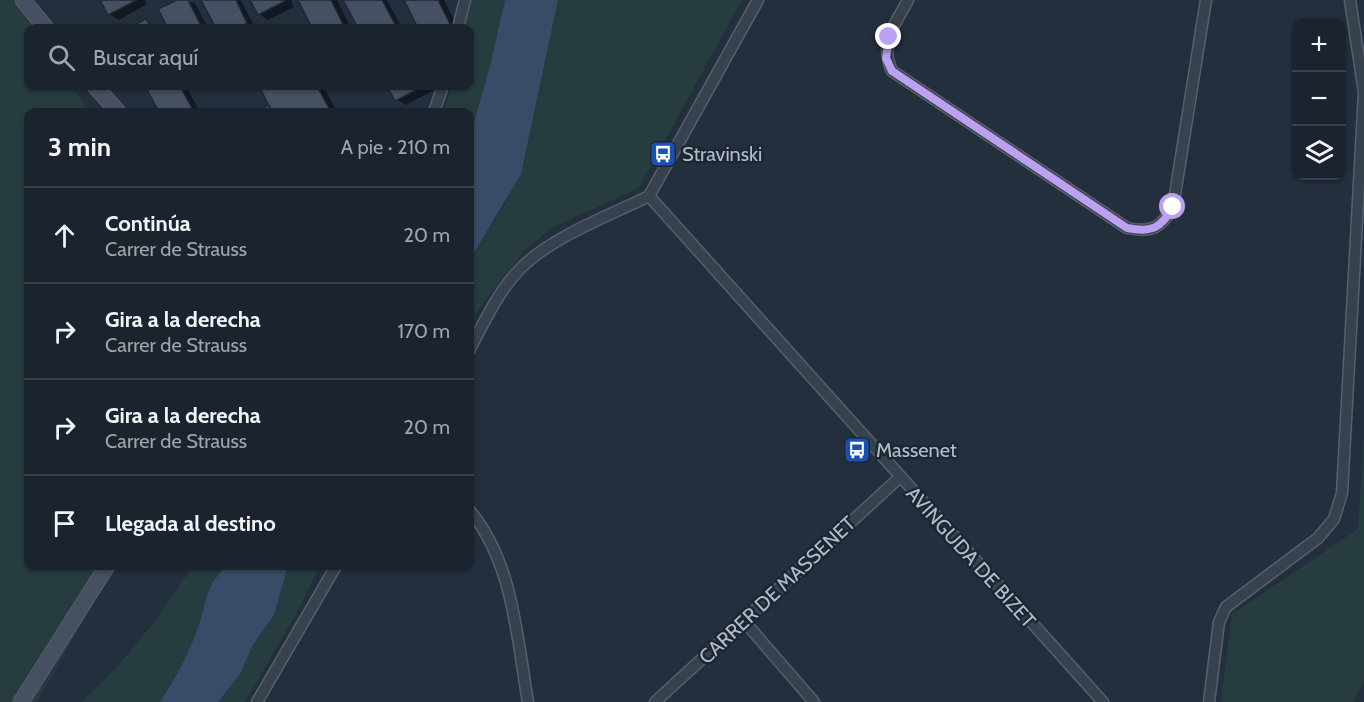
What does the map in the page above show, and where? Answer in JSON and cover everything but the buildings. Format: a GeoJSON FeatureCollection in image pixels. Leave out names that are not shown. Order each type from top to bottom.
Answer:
{"type":"FeatureCollection","features":[{"type":"Feature","properties":{"kind":"main road"},"geometry":{"type":"LineString","coordinates":[[23,0],[43,24]]}},
{"type":"Feature","properties":{"kind":"main road"},"geometry":{"type":"LineString","coordinates":[[93,90],[104,108]]}},
{"type":"Feature","properties":{"kind":"main road"},"geometry":{"type":"LineString","coordinates":[[99,90],[114,108]]}},
{"type":"Feature","properties":{"kind":"main road"},"geometry":{"type":"LineString","coordinates":[[21,702],[104,570]]}},
{"type":"Feature","properties":{"kind":"street"},"geometry":{"type":"LineString","coordinates":[[459,24],[465,0]]}},
{"type":"Feature","properties":{"kind":"street"},"geometry":{"type":"LineString","coordinates":[[474,342],[502,293],[520,269],[535,256],[649,196],[758,0]]}},
{"type":"Feature","properties":{"kind":"street"},"geometry":{"type":"LineString","coordinates":[[908,0],[886,47],[886,58],[892,71],[1127,228],[1138,230],[1155,230],[1164,223],[1173,207],[1206,0]]}},
{"type":"Feature","properties":{"kind":"street"},"geometry":{"type":"LineString","coordinates":[[1209,702],[1219,622],[1226,607],[1318,538],[1334,519],[1342,493],[1364,92],[1351,0],[1364,3]]}},
{"type":"Feature","properties":{"kind":"street"},"geometry":{"type":"LineString","coordinates":[[435,108],[442,90]]}},
{"type":"Feature","properties":{"kind":"street","name":"AVINGUDA DE BIZET"},"geometry":{"type":"LineString","coordinates":[[649,196],[899,478],[1102,702]]}},
{"type":"Feature","properties":{"kind":"street","name":"CARRER DE MASSENET"},"geometry":{"type":"LineString","coordinates":[[656,702],[899,478]]}},
{"type":"Feature","properties":{"kind":"street"},"geometry":{"type":"LineString","coordinates":[[474,516],[484,528],[511,602],[528,702]]}},
{"type":"Feature","properties":{"kind":"street"},"geometry":{"type":"LineString","coordinates":[[257,702],[334,570]]}},
{"type":"Feature","properties":{"kind":"street"},"geometry":{"type":"LineString","coordinates":[[744,621],[814,702]]}},
{"type":"Feature","properties":{"kind":"green space"},"geometry":{"type":"Polygon","coordinates":[[[0,0],[17,0],[32,24],[24,24],[24,90],[75,90],[86,108],[24,108],[24,570],[112,570],[37,702],[0,702],[0,0]]]}},
{"type":"Feature","properties":{"kind":"green space"},"geometry":{"type":"Polygon","coordinates":[[[471,0],[505,0],[490,66],[474,121],[474,108],[444,108],[451,90],[474,90],[474,24],[466,24],[471,0]]]}},
{"type":"Feature","properties":{"kind":"green space"},"geometry":{"type":"Polygon","coordinates":[[[558,0],[742,0],[639,188],[551,228],[523,252],[480,307],[474,318],[474,254],[507,200],[526,150],[558,0]]]}},
{"type":"Feature","properties":{"kind":"green space"},"geometry":{"type":"Polygon","coordinates":[[[1364,432],[1364,682],[1353,702],[1221,702],[1232,614],[1358,529],[1364,432]]]}},
{"type":"Feature","properties":{"kind":"green space"},"geometry":{"type":"Polygon","coordinates":[[[190,570],[222,570],[210,588],[190,647],[160,702],[82,702],[113,671],[166,606],[190,570]]]}},
{"type":"Feature","properties":{"kind":"green space"},"geometry":{"type":"Polygon","coordinates":[[[287,570],[317,570],[299,609],[245,702],[218,702],[240,674],[253,645],[274,615],[287,570]]]}},
{"type":"Feature","properties":{"kind":"water"},"geometry":{"type":"Polygon","coordinates":[[[505,0],[558,0],[521,174],[474,253],[474,121],[490,66],[505,0]]]}},
{"type":"Feature","properties":{"kind":"water"},"geometry":{"type":"Polygon","coordinates":[[[222,570],[287,570],[274,615],[253,645],[240,674],[218,702],[160,702],[190,647],[207,595],[222,570]]]}},
{"type":"Feature","properties":{"kind":"place","name":"Stravinski"},"geometry":{"type":"Point","coordinates":[663,154]}},
{"type":"Feature","properties":{"kind":"place","name":"Massenet"},"geometry":{"type":"Point","coordinates":[857,450]}},
{"type":"Feature","properties":{"kind":"route"},"geometry":{"type":"LineString","coordinates":[[889,37],[886,58],[892,71],[1127,228],[1155,230],[1164,223],[1173,207]]}}]}
